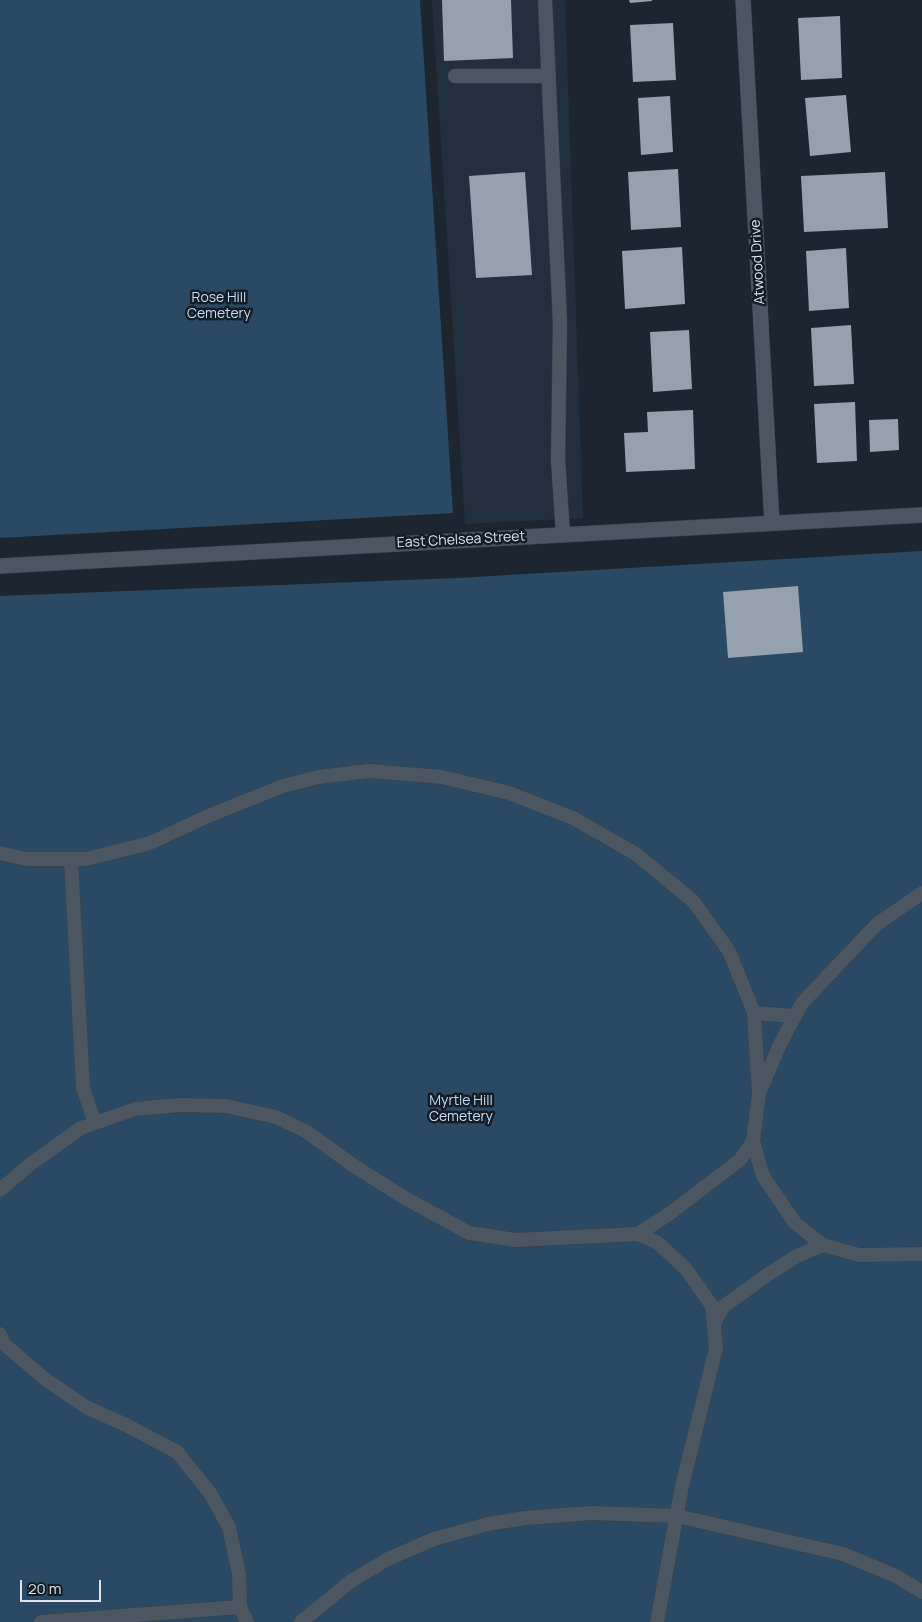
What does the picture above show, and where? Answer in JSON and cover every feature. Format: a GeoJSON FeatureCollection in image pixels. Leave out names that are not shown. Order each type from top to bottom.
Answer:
{"type":"FeatureCollection","features":[{"type":"Feature","properties":{"kind":"street","name":"Atwood Drive"},"geometry":{"type":"LineString","coordinates":[[743,0],[772,523]]}},
{"type":"Feature","properties":{"kind":"street","name":"East Chelsea Street"},"geometry":{"type":"LineString","coordinates":[[0,566],[922,514]]}},
{"type":"Feature","properties":{"kind":"lane"},"geometry":{"type":"LineString","coordinates":[[545,0],[560,323],[558,460],[563,534]]}},
{"type":"Feature","properties":{"kind":"lane"},"geometry":{"type":"LineString","coordinates":[[455,76],[549,76]]}},
{"type":"Feature","properties":{"kind":"lane"},"geometry":{"type":"LineString","coordinates":[[0,853],[26,859],[86,859],[150,843],[208,816],[283,786],[318,777],[369,772],[442,777],[509,794],[573,818],[636,854],[693,901],[729,951],[754,1013],[758,1094],[753,1141],[763,1176],[795,1223],[823,1245],[859,1255],[922,1254]]}},
{"type":"Feature","properties":{"kind":"lane"},"geometry":{"type":"LineString","coordinates":[[71,859],[83,1088],[95,1123]]}},
{"type":"Feature","properties":{"kind":"lane"},"geometry":{"type":"LineString","coordinates":[[758,1094],[780,1044],[802,1003],[877,924],[922,893]]}},
{"type":"Feature","properties":{"kind":"lane"},"geometry":{"type":"LineString","coordinates":[[754,1013],[795,1016]]}},
{"type":"Feature","properties":{"kind":"lane"},"geometry":{"type":"LineString","coordinates":[[0,1190],[32,1163],[81,1128],[135,1109],[180,1105],[226,1106],[276,1117],[307,1132],[354,1166],[398,1194],[470,1233],[516,1240],[638,1234],[658,1243],[686,1269],[712,1306],[716,1348],[682,1486],[657,1622]]}},
{"type":"Feature","properties":{"kind":"lane"},"geometry":{"type":"LineString","coordinates":[[638,1234],[669,1214],[740,1160],[753,1141]]}},
{"type":"Feature","properties":{"kind":"lane"},"geometry":{"type":"LineString","coordinates":[[714,1323],[724,1306],[760,1280],[797,1256],[823,1245]]}},
{"type":"Feature","properties":{"kind":"lane"},"geometry":{"type":"LineString","coordinates":[[0,1334],[4,1344],[45,1379],[86,1407],[126,1425],[177,1452],[210,1493],[229,1527],[240,1574],[240,1607],[247,1622]]}},
{"type":"Feature","properties":{"kind":"lane"},"geometry":{"type":"LineString","coordinates":[[301,1622],[351,1582],[388,1559],[434,1539],[488,1524],[525,1518],[592,1513],[677,1516],[843,1554],[896,1576],[922,1592]]}},
{"type":"Feature","properties":{"kind":"lane"},"geometry":{"type":"LineString","coordinates":[[41,1622],[240,1607]]}},
{"type":"Feature","properties":{"kind":"shaded area"},"geometry":{"type":"Polygon","coordinates":[[[432,0],[565,0],[583,518],[465,524],[432,0]]]}},
{"type":"Feature","properties":{"kind":"green space","name":"Rose Hill Cemetery"},"geometry":{"type":"Polygon","coordinates":[[[0,0],[420,0],[453,513],[0,538],[0,0]]]}},
{"type":"Feature","properties":{"kind":"green space","name":"Myrtle Hill Cemetery"},"geometry":{"type":"Polygon","coordinates":[[[922,551],[922,1622],[0,1622],[0,596],[457,578],[922,551]]]}},
{"type":"Feature","properties":{"kind":"building"},"geometry":{"type":"Polygon","coordinates":[[[442,0],[511,0],[513,58],[444,61],[442,0]]]}},
{"type":"Feature","properties":{"kind":"building"},"geometry":{"type":"Polygon","coordinates":[[[629,0],[652,0],[652,1],[630,3],[629,0]]]}},
{"type":"Feature","properties":{"kind":"building"},"geometry":{"type":"Polygon","coordinates":[[[840,16],[842,78],[801,80],[798,18],[840,16]]]}},
{"type":"Feature","properties":{"kind":"building"},"geometry":{"type":"Polygon","coordinates":[[[673,23],[676,80],[633,82],[630,25],[673,23]]]}},
{"type":"Feature","properties":{"kind":"building"},"geometry":{"type":"Polygon","coordinates":[[[846,95],[851,152],[810,156],[805,98],[846,95]]]}},
{"type":"Feature","properties":{"kind":"building"},"geometry":{"type":"Polygon","coordinates":[[[670,96],[673,152],[641,155],[638,98],[670,96]]]}},
{"type":"Feature","properties":{"kind":"building"},"geometry":{"type":"Polygon","coordinates":[[[678,169],[681,227],[631,230],[628,172],[678,169]]]}},
{"type":"Feature","properties":{"kind":"building"},"geometry":{"type":"Polygon","coordinates":[[[525,172],[532,275],[476,278],[469,176],[525,172]]]}},
{"type":"Feature","properties":{"kind":"building"},"geometry":{"type":"Polygon","coordinates":[[[885,172],[888,228],[804,232],[801,176],[885,172]]]}},
{"type":"Feature","properties":{"kind":"building"},"geometry":{"type":"Polygon","coordinates":[[[682,247],[685,304],[625,309],[622,251],[682,247]]]}},
{"type":"Feature","properties":{"kind":"building"},"geometry":{"type":"Polygon","coordinates":[[[846,248],[849,308],[809,311],[806,251],[846,248]]]}},
{"type":"Feature","properties":{"kind":"building"},"geometry":{"type":"Polygon","coordinates":[[[851,325],[854,384],[814,386],[811,328],[851,325]]]}},
{"type":"Feature","properties":{"kind":"building"},"geometry":{"type":"Polygon","coordinates":[[[689,330],[692,389],[653,392],[650,332],[689,330]]]}},
{"type":"Feature","properties":{"kind":"building"},"geometry":{"type":"Polygon","coordinates":[[[855,402],[857,461],[817,463],[814,404],[855,402]]]}},
{"type":"Feature","properties":{"kind":"building"},"geometry":{"type":"Polygon","coordinates":[[[693,410],[695,469],[626,472],[624,433],[648,432],[647,412],[693,410]]]}},
{"type":"Feature","properties":{"kind":"building"},"geometry":{"type":"Polygon","coordinates":[[[898,419],[899,450],[870,452],[869,420],[898,419]]]}},
{"type":"Feature","properties":{"kind":"building"},"geometry":{"type":"Polygon","coordinates":[[[798,586],[803,652],[728,658],[723,592],[798,586]]]}}]}
